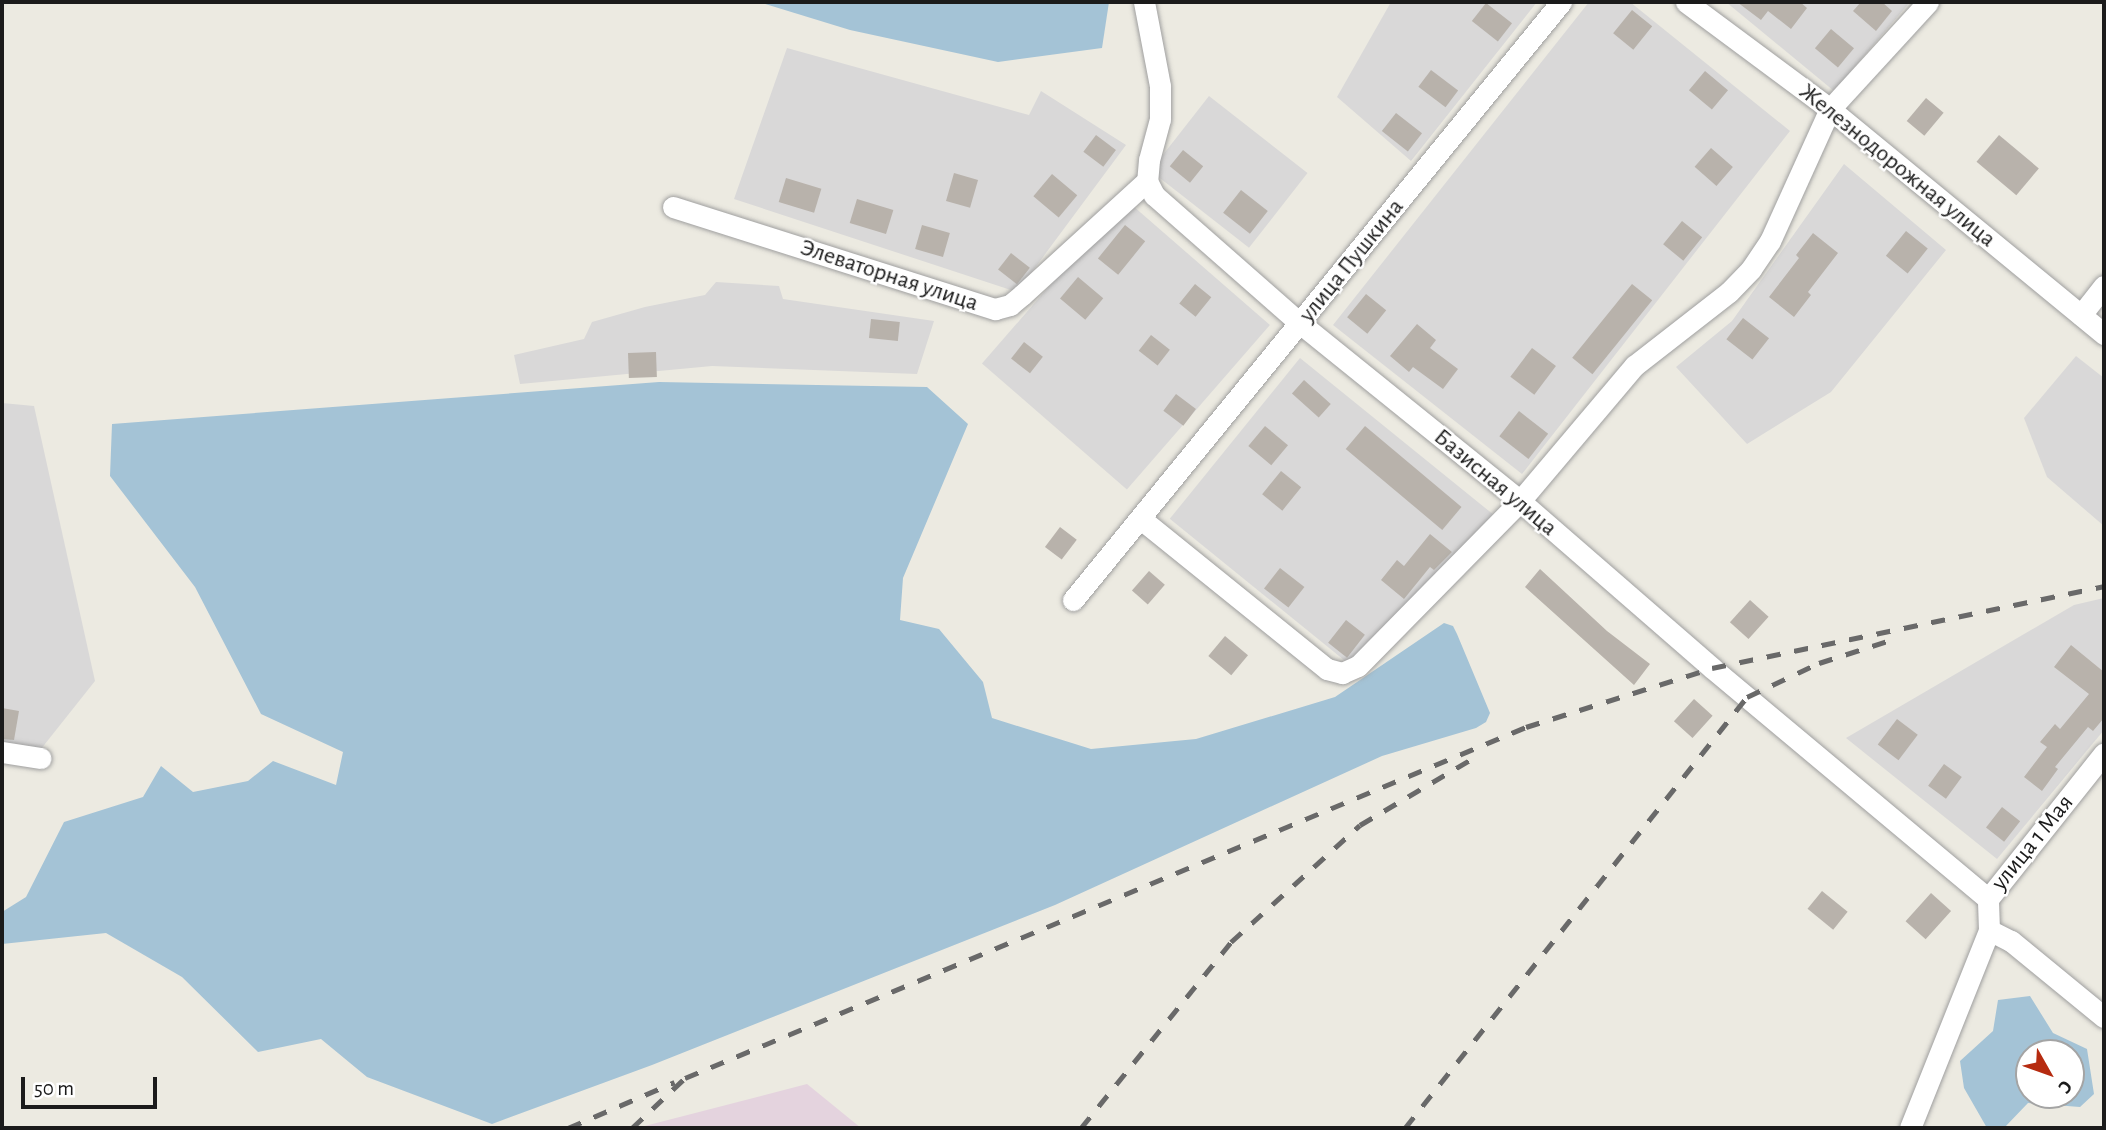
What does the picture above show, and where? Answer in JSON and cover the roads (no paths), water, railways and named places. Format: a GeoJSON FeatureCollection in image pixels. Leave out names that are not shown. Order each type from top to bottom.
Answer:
{"type":"FeatureCollection","features":[{"type":"Feature","properties":{"kind":"street"},"geometry":{"type":"LineString","coordinates":[[1144,2],[1160,86],[1160,119],[1149,160],[1147,181]]}},
{"type":"Feature","properties":{"kind":"street","name":"улица Пушкина"},"geometry":{"type":"LineString","coordinates":[[1073,600],[1301,324],[1561,2]]}},
{"type":"Feature","properties":{"kind":"street","name":"Железнодорожная улица"},"geometry":{"type":"LineString","coordinates":[[1686,2],[1830,109],[2104,334]]}},
{"type":"Feature","properties":{"kind":"street"},"geometry":{"type":"LineString","coordinates":[[1141,519],[1327,669],[1342,673],[1358,666],[1520,501],[1634,366],[1730,292],[1751,269],[1770,241],[1830,109],[1927,2]]}},
{"type":"Feature","properties":{"kind":"street","name":"Элеваторная улица"},"geometry":{"type":"LineString","coordinates":[[673,207],[995,309],[1010,304],[1022,295],[1147,181]]}},
{"type":"Feature","properties":{"kind":"street","name":"Базисная улица"},"geometry":{"type":"LineString","coordinates":[[1147,181],[1154,195],[1175,216],[1301,324],[1520,501],[1712,668],[1988,899]]}},
{"type":"Feature","properties":{"kind":"street"},"geometry":{"type":"LineString","coordinates":[[2081,315],[2104,286]]}},
{"type":"Feature","properties":{"kind":"street"},"geometry":{"type":"LineString","coordinates":[[2,752],[41,758]]}},
{"type":"Feature","properties":{"kind":"street","name":"улица 1 Мая"},"geometry":{"type":"LineString","coordinates":[[1988,899],[2104,753]]}},
{"type":"Feature","properties":{"kind":"street"},"geometry":{"type":"LineString","coordinates":[[1910,1128],[1989,930],[1988,899]]}},
{"type":"Feature","properties":{"kind":"street"},"geometry":{"type":"LineString","coordinates":[[1989,930],[2011,942],[2104,1017]]}},
{"type":"Feature","properties":{"kind":"water"},"geometry":{"type":"Polygon","coordinates":[[[759,2],[1109,2],[1102,48],[998,62],[850,30],[759,2]]]}},
{"type":"Feature","properties":{"kind":"water"},"geometry":{"type":"Polygon","coordinates":[[[659,382],[927,387],[968,424],[903,578],[900,620],[939,629],[983,682],[992,718],[1091,749],[1196,739],[1335,697],[1444,623],[1453,626],[1490,713],[1486,722],[1476,728],[1382,756],[1055,905],[652,1065],[492,1124],[367,1077],[321,1039],[258,1052],[182,977],[106,933],[2,944],[2,912],[26,897],[64,822],[143,797],[161,766],[193,792],[248,781],[273,761],[336,785],[343,752],[261,714],[195,587],[110,476],[112,424],[659,382]]]}},
{"type":"Feature","properties":{"kind":"water"},"geometry":{"type":"Polygon","coordinates":[[[2030,996],[2053,1033],[2066,1039],[2015,1039],[2015,1109],[2022,1109],[2004,1128],[1987,1128],[1964,1088],[1960,1061],[1993,1031],[1998,1000],[2030,996]]]}},
{"type":"Feature","properties":{"kind":"water"},"geometry":{"type":"Polygon","coordinates":[[[2085,1048],[2087,1049],[2094,1094],[2085,1102],[2085,1048]]]}},
{"type":"Feature","properties":{"kind":"railway"},"geometry":{"type":"LineString","coordinates":[[632,1128],[685,1078],[1526,727],[1712,668],[2104,586]]}},
{"type":"Feature","properties":{"kind":"railway"},"geometry":{"type":"LineString","coordinates":[[1405,1128],[1747,697],[1819,663],[1894,639]]}},
{"type":"Feature","properties":{"kind":"railway"},"geometry":{"type":"LineString","coordinates":[[1081,1128],[1231,942],[1360,825],[1475,757]]}},
{"type":"Feature","properties":{"kind":"railway"},"geometry":{"type":"LineString","coordinates":[[568,1128],[675,1082]]}}]}
